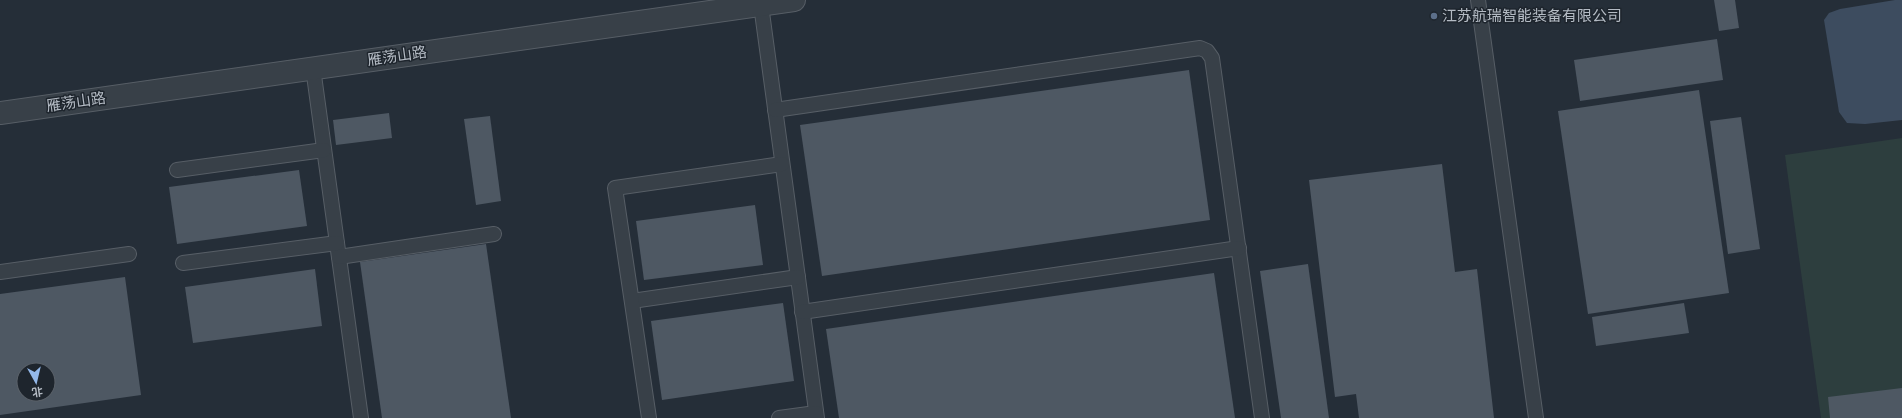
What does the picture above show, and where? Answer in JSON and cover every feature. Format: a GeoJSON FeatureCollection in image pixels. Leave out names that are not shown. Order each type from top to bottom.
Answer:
{"type":"FeatureCollection","features":[{"type":"Feature","properties":{"kind":"street","name":"雁荡山路"},"geometry":{"type":"LineString","coordinates":[[0,113],[794,0]]}},
{"type":"Feature","properties":{"kind":"lane"},"geometry":{"type":"LineString","coordinates":[[1478,0],[1536,418]]}},
{"type":"Feature","properties":{"kind":"lane"},"geometry":{"type":"LineString","coordinates":[[761,5],[817,415],[779,418]]}},
{"type":"Feature","properties":{"kind":"lane"},"geometry":{"type":"LineString","coordinates":[[775,110],[1200,48],[1207,51],[1212,58],[1262,418]]}},
{"type":"Feature","properties":{"kind":"lane"},"geometry":{"type":"LineString","coordinates":[[313,68],[361,418]]}},
{"type":"Feature","properties":{"kind":"lane"},"geometry":{"type":"LineString","coordinates":[[177,170],[324,150]]}},
{"type":"Feature","properties":{"kind":"lane"},"geometry":{"type":"LineString","coordinates":[[649,418],[615,188],[782,164]]}},
{"type":"Feature","properties":{"kind":"lane"},"geometry":{"type":"LineString","coordinates":[[183,263],[338,250],[494,234]]}},
{"type":"Feature","properties":{"kind":"lane"},"geometry":{"type":"LineString","coordinates":[[802,312],[1239,248]]}},
{"type":"Feature","properties":{"kind":"lane"},"geometry":{"type":"LineString","coordinates":[[0,272],[129,254]]}},
{"type":"Feature","properties":{"kind":"lane"},"geometry":{"type":"LineString","coordinates":[[632,301],[798,277]]}},
{"type":"Feature","properties":{"kind":"shaded area"},"geometry":{"type":"Polygon","coordinates":[[[1902,138],[1902,418],[1821,418],[1785,155],[1902,138]]]}},
{"type":"Feature","properties":{"kind":"water"},"geometry":{"type":"Polygon","coordinates":[[[1902,0],[1902,120],[1865,124],[1847,123],[1839,112],[1824,20],[1829,13],[1840,9],[1902,0]]]}},
{"type":"Feature","properties":{"kind":"building"},"geometry":{"type":"Polygon","coordinates":[[[1714,0],[1735,0],[1739,28],[1719,31],[1714,0]]]}},
{"type":"Feature","properties":{"kind":"building"},"geometry":{"type":"Polygon","coordinates":[[[1717,39],[1723,80],[1580,101],[1574,60],[1717,39]]]}},
{"type":"Feature","properties":{"kind":"building"},"geometry":{"type":"Polygon","coordinates":[[[1189,70],[1210,220],[822,276],[800,125],[1189,70]]]}},
{"type":"Feature","properties":{"kind":"building"},"geometry":{"type":"Polygon","coordinates":[[[1699,90],[1729,293],[1588,314],[1558,111],[1699,90]]]}},
{"type":"Feature","properties":{"kind":"building"},"geometry":{"type":"Polygon","coordinates":[[[389,113],[392,138],[336,145],[333,120],[389,113]]]}},
{"type":"Feature","properties":{"kind":"building"},"geometry":{"type":"Polygon","coordinates":[[[490,116],[501,201],[476,205],[464,119],[490,116]]]}},
{"type":"Feature","properties":{"kind":"building"},"geometry":{"type":"Polygon","coordinates":[[[1741,117],[1760,249],[1728,254],[1710,121],[1741,117]]]}},
{"type":"Feature","properties":{"kind":"building"},"geometry":{"type":"Polygon","coordinates":[[[1442,164],[1455,272],[1477,269],[1494,418],[1359,418],[1356,394],[1335,397],[1309,180],[1442,164]]]}},
{"type":"Feature","properties":{"kind":"building"},"geometry":{"type":"Polygon","coordinates":[[[299,170],[307,226],[177,244],[169,187],[299,170]]]}},
{"type":"Feature","properties":{"kind":"building"},"geometry":{"type":"Polygon","coordinates":[[[755,205],[763,265],[644,280],[636,221],[755,205]]]}},
{"type":"Feature","properties":{"kind":"building"},"geometry":{"type":"Polygon","coordinates":[[[486,244],[511,418],[382,418],[360,262],[486,244]]]}},
{"type":"Feature","properties":{"kind":"building"},"geometry":{"type":"Polygon","coordinates":[[[1308,264],[1329,418],[1281,418],[1260,271],[1308,264]]]}},
{"type":"Feature","properties":{"kind":"building"},"geometry":{"type":"Polygon","coordinates":[[[315,269],[322,326],[193,343],[185,287],[315,269]]]}},
{"type":"Feature","properties":{"kind":"building"},"geometry":{"type":"Polygon","coordinates":[[[1214,273],[1235,418],[839,418],[826,329],[1214,273]]]}},
{"type":"Feature","properties":{"kind":"building"},"geometry":{"type":"Polygon","coordinates":[[[125,277],[141,395],[0,415],[0,294],[125,277]]]}},
{"type":"Feature","properties":{"kind":"building"},"geometry":{"type":"Polygon","coordinates":[[[783,303],[794,381],[662,400],[651,321],[783,303]]]}},
{"type":"Feature","properties":{"kind":"building"},"geometry":{"type":"Polygon","coordinates":[[[1684,303],[1689,333],[1596,346],[1592,317],[1684,303]]]}},
{"type":"Feature","properties":{"kind":"building"},"geometry":{"type":"Polygon","coordinates":[[[1902,388],[1902,418],[1830,418],[1828,397],[1902,388]]]}},
{"type":"Feature","properties":{"kind":"place","name":"江苏航瑞智能装备有限公司"},"geometry":{"type":"Point","coordinates":[1434,16]}}]}
